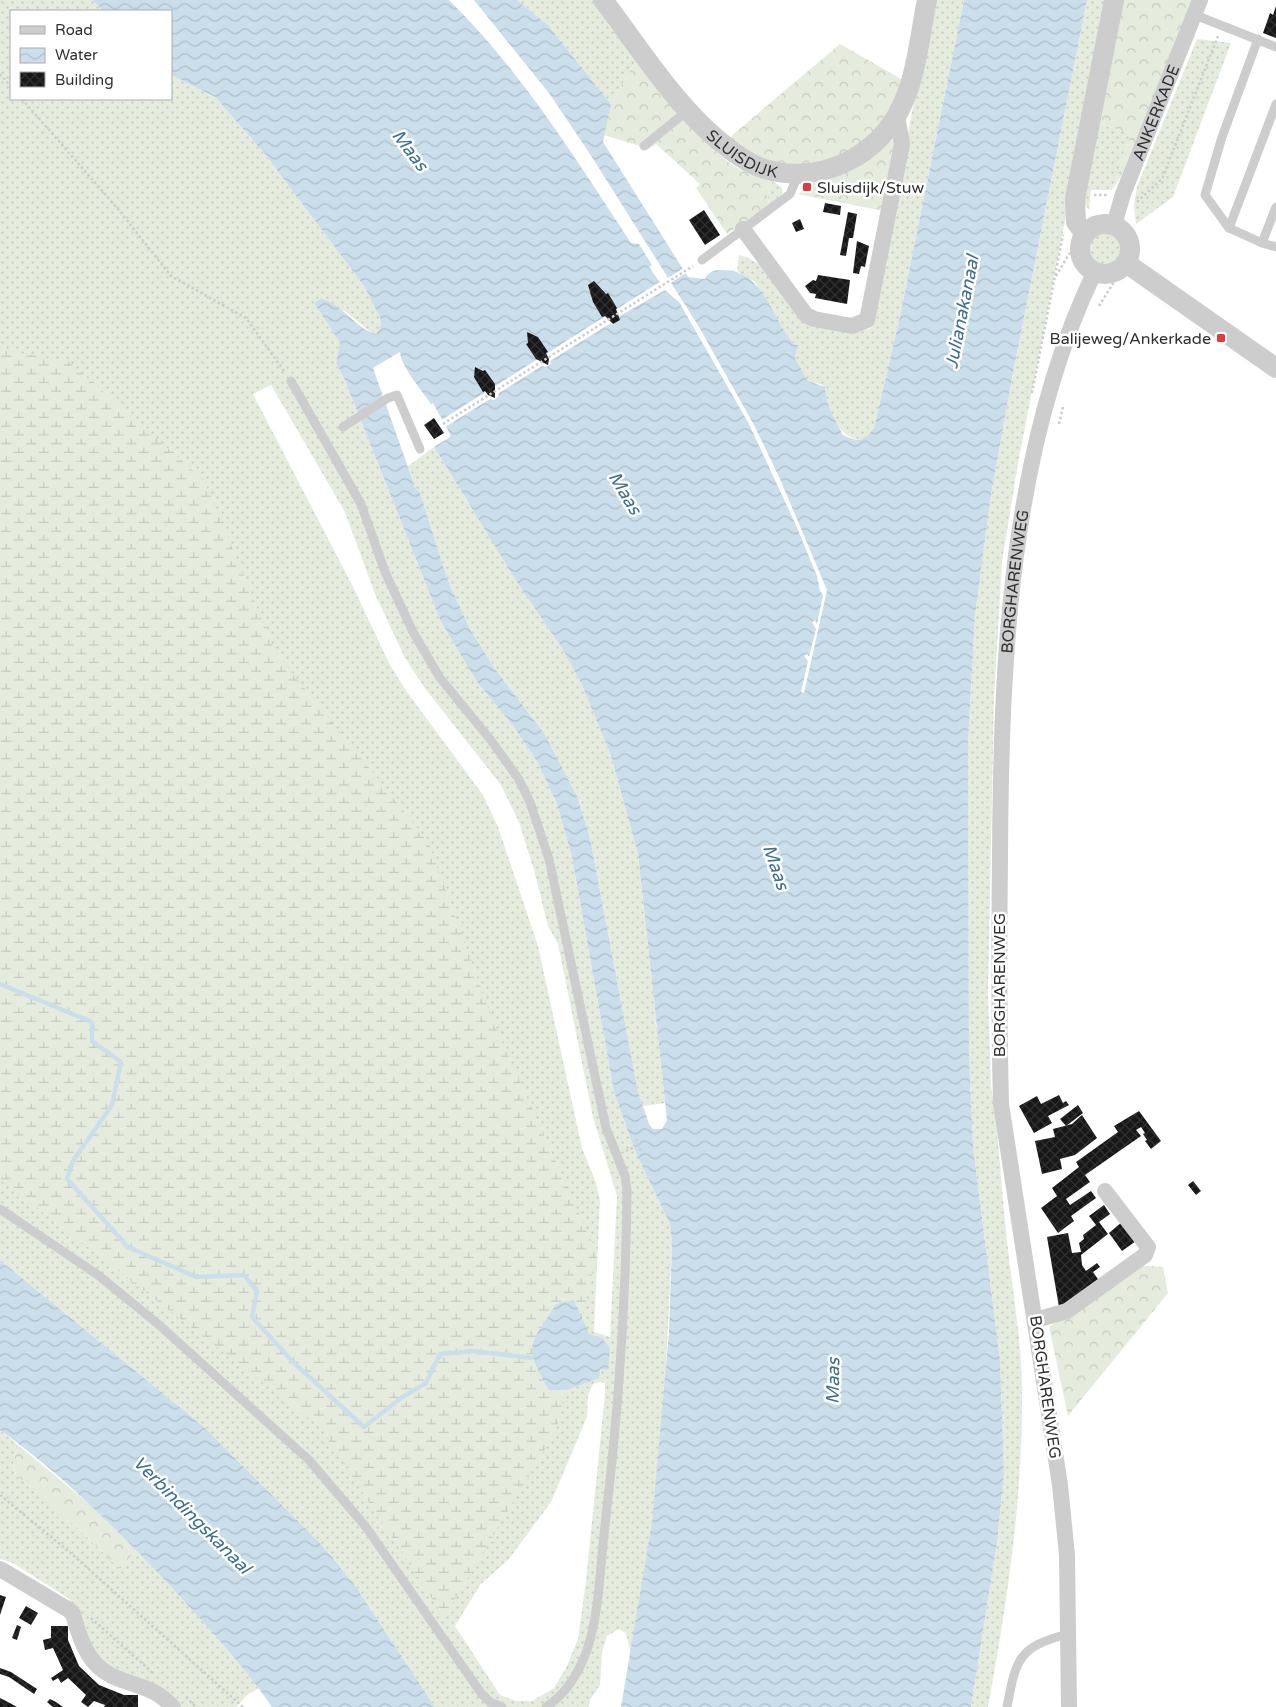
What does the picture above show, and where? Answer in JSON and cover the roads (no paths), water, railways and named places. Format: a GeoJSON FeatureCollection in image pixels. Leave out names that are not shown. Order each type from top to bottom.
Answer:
{"type":"FeatureCollection","features":[{"type":"Feature","properties":{"kind":"street","name":"SLUISDIJK"},"geometry":{"type":"LineString","coordinates":[[603,0],[687,111],[718,140],[738,155],[758,166],[798,175],[835,167],[853,160],[883,136],[897,116],[910,84],[927,0]]}},
{"type":"Feature","properties":{"kind":"street"},"geometry":{"type":"LineString","coordinates":[[1083,241],[1096,226],[1114,225],[1122,230],[1129,240],[1130,254],[1121,267],[1104,274],[1095,272],[1084,261],[1083,241],[1076,222],[1075,199],[1114,0]]}},
{"type":"Feature","properties":{"kind":"street","name":"ANKERKADE"},"geometry":{"type":"LineString","coordinates":[[1114,225],[1123,194],[1198,7]]}},
{"type":"Feature","properties":{"kind":"street"},"geometry":{"type":"LineString","coordinates":[[744,229],[806,315],[814,319],[852,326],[867,320],[902,144],[897,116]]}},
{"type":"Feature","properties":{"kind":"street"},"geometry":{"type":"LineString","coordinates":[[1121,267],[1276,368]]}},
{"type":"Feature","properties":{"kind":"street","name":"BORGHARENWEG"},"geometry":{"type":"LineString","coordinates":[[1069,1707],[1067,1554],[1060,1485],[1036,1320],[1001,1104],[998,1047],[1001,744],[1011,600],[1023,506],[1045,412],[1060,361],[1077,311],[1095,272]]}},
{"type":"Feature","properties":{"kind":"street"},"geometry":{"type":"LineString","coordinates":[[1036,1320],[1067,1311],[1145,1255],[1148,1247],[1105,1190]]}},
{"type":"Feature","properties":{"kind":"street"},"geometry":{"type":"LineString","coordinates":[[0,1569],[69,1610],[87,1654],[99,1669],[120,1680],[162,1695],[173,1707]]}},
{"type":"Feature","properties":{"kind":"lane"},"geometry":{"type":"LineString","coordinates":[[1198,7],[1222,26],[1276,47]]}},
{"type":"Feature","properties":{"kind":"lane"},"geometry":{"type":"LineString","coordinates":[[1258,40],[1222,137],[1204,195],[1229,228],[1262,243],[1276,247]]}},
{"type":"Feature","properties":{"kind":"lane"},"geometry":{"type":"LineString","coordinates":[[1229,228],[1276,104]]}},
{"type":"Feature","properties":{"kind":"lane"},"geometry":{"type":"LineString","coordinates":[[644,146],[687,111]]}},
{"type":"Feature","properties":{"kind":"lane"},"geometry":{"type":"LineString","coordinates":[[702,260],[790,194],[798,175]]}},
{"type":"Feature","properties":{"kind":"lane"},"geometry":{"type":"LineString","coordinates":[[1262,243],[1276,207]]}},
{"type":"Feature","properties":{"kind":"lane"},"geometry":{"type":"LineString","coordinates":[[291,381],[361,504],[385,572],[413,632],[440,678],[490,739],[518,778],[530,802],[549,859],[606,1128],[625,1176],[628,1190],[622,1361],[593,1626],[587,1649],[576,1675],[560,1697],[546,1707]]}},
{"type":"Feature","properties":{"kind":"lane"},"geometry":{"type":"LineString","coordinates":[[343,427],[388,398],[397,395],[420,449]]}},
{"type":"Feature","properties":{"kind":"lane"},"geometry":{"type":"LineString","coordinates":[[0,1209],[98,1275],[165,1330],[309,1460],[366,1526],[481,1693],[490,1702],[502,1707]]}},
{"type":"Feature","properties":{"kind":"lane"},"geometry":{"type":"LineString","coordinates":[[1006,1707],[1013,1674],[1026,1651],[1042,1640],[1068,1634]]}},
{"type":"Feature","properties":{"kind":"water"},"geometry":{"type":"Polygon","coordinates":[[[92,0],[449,0],[500,56],[524,86],[631,243],[639,244],[652,265],[649,267],[666,291],[679,302],[749,424],[795,523],[823,595],[817,624],[815,620],[812,622],[816,629],[809,657],[807,654],[804,656],[808,661],[801,692],[804,693],[827,590],[780,479],[754,425],[699,327],[590,154],[549,93],[474,0],[517,0],[548,25],[611,104],[603,142],[688,277],[705,279],[715,271],[735,271],[747,277],[756,285],[786,333],[794,344],[798,345],[795,358],[808,381],[825,387],[829,406],[843,435],[857,440],[867,436],[874,428],[900,316],[964,0],[1087,0],[1012,378],[991,495],[975,616],[968,742],[969,1057],[973,1146],[1000,1360],[1004,1474],[997,1543],[971,1707],[621,1707],[652,1522],[669,1332],[672,1244],[670,1224],[635,1151],[614,1092],[572,857],[557,804],[538,763],[513,726],[477,682],[441,622],[344,378],[336,363],[340,343],[314,303],[321,299],[329,302],[343,311],[362,328],[376,334],[380,328],[381,320],[364,286],[264,153],[215,97],[172,76],[172,10],[102,10],[92,0]],[[400,352],[373,368],[415,487],[420,493],[448,581],[471,631],[495,669],[544,733],[577,796],[590,838],[638,1092],[649,1124],[653,1129],[662,1129],[667,1120],[638,854],[611,756],[582,685],[562,648],[519,585],[434,447],[450,437],[450,434],[433,403],[431,404],[404,364],[400,352]]]}},
{"type":"Feature","properties":{"kind":"water","name":"Verbindingskanaal"},"geometry":{"type":"Polygon","coordinates":[[[0,1260],[204,1427],[322,1545],[354,1584],[435,1707],[272,1707],[225,1647],[133,1547],[47,1466],[0,1430],[0,1260]]]}},
{"type":"Feature","properties":{"kind":"water"},"geometry":{"type":"Polygon","coordinates":[[[574,1300],[589,1334],[602,1338],[610,1348],[608,1370],[600,1369],[599,1378],[567,1390],[549,1390],[535,1363],[533,1346],[535,1338],[556,1304],[574,1300]]]}},
{"type":"Feature","properties":{"kind":"waterway"},"geometry":{"type":"LineString","coordinates":[[0,984],[92,1022],[92,1041],[121,1062],[112,1105],[73,1161],[67,1179],[128,1247],[196,1277],[244,1275],[257,1291],[252,1317],[294,1363],[364,1427],[401,1398],[426,1383],[440,1354],[473,1351],[532,1358]]}},
{"type":"Feature","properties":{"kind":"place","name":"Sluisdijk/Stuw"},"geometry":{"type":"Point","coordinates":[807,187]}},
{"type":"Feature","properties":{"kind":"place","name":"Balijeweg/Ankerkade"},"geometry":{"type":"Point","coordinates":[1221,338]}},
{"type":"Feature","properties":{"kind":"water label","name":"Maas"},"geometry":{"type":"Point","coordinates":[410,150]}},
{"type":"Feature","properties":{"kind":"water label","name":"Julianakanaal"},"geometry":{"type":"Point","coordinates":[962,312]}},
{"type":"Feature","properties":{"kind":"water label","name":"Maas"},"geometry":{"type":"Point","coordinates":[625,493]}},
{"type":"Feature","properties":{"kind":"water label","name":"Maas"},"geometry":{"type":"Point","coordinates":[776,867]}},
{"type":"Feature","properties":{"kind":"water label","name":"Maas"},"geometry":{"type":"Point","coordinates":[833,1381]}}]}
